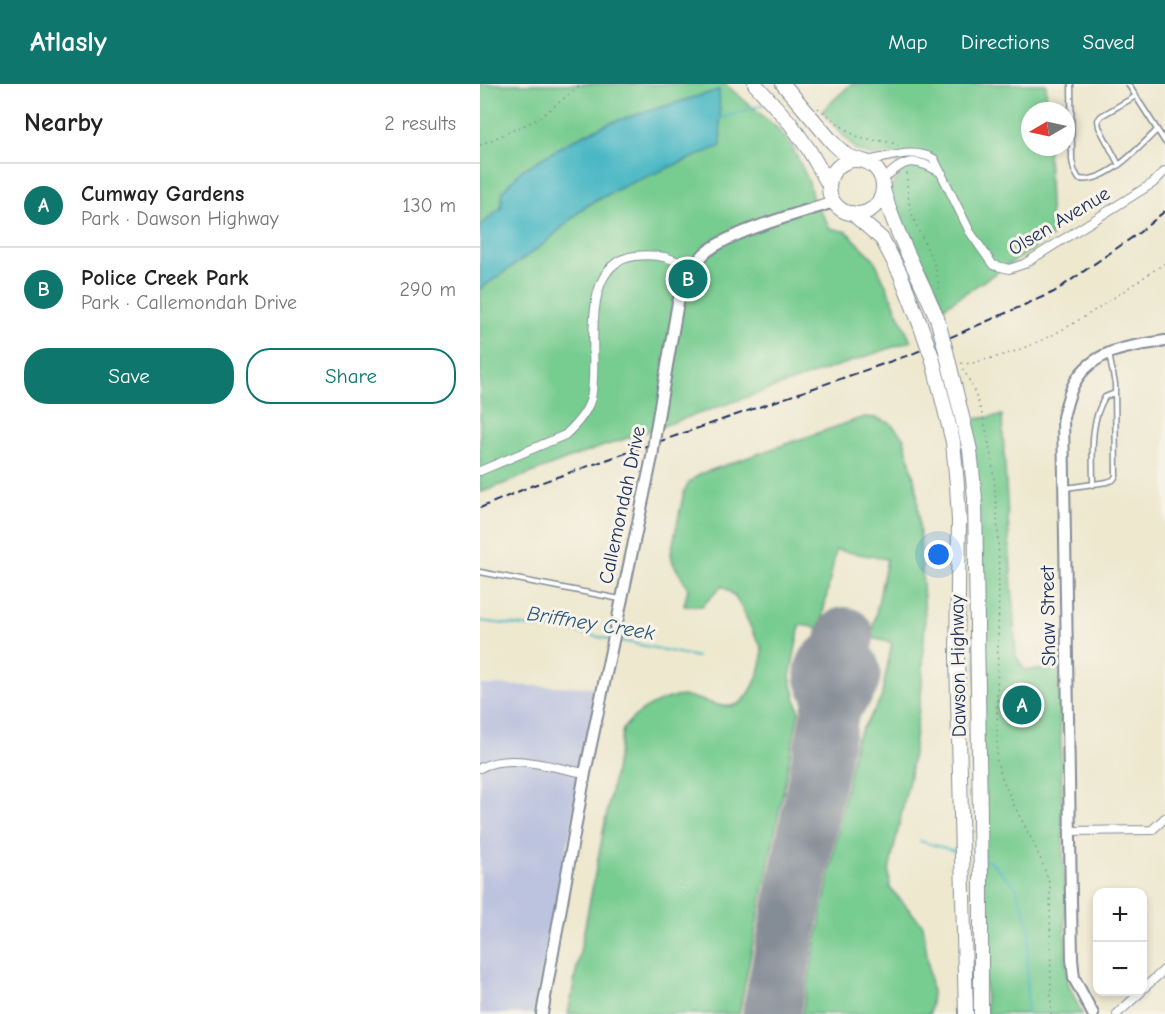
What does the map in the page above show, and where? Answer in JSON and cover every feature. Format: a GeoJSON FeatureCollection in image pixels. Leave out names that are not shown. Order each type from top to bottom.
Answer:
{"type":"FeatureCollection","features":[{"type":"Feature","properties":{"kind":"highway"},"geometry":{"type":"LineString","coordinates":[[755,84],[790,123],[809,150],[829,185],[834,202],[842,209],[852,213],[861,213],[876,205],[882,185],[873,166],[847,156],[833,143],[812,109],[783,84]]}},
{"type":"Feature","properties":{"kind":"highway"},"geometry":{"type":"LineString","coordinates":[[829,185],[831,177],[843,163],[851,160],[862,161]]}},
{"type":"Feature","properties":{"kind":"highway","name":"Dawson Highway"},"geometry":{"type":"LineString","coordinates":[[882,185],[890,215],[922,280],[937,318],[970,450],[975,498],[981,1014]]}},
{"type":"Feature","properties":{"kind":"highway","name":"Dawson Highway"},"geometry":{"type":"LineString","coordinates":[[852,213],[882,239],[900,273],[932,357],[953,442],[959,521],[957,656],[966,1014]]}},
{"type":"Feature","properties":{"kind":"street","name":"Olsen Avenue"},"geometry":{"type":"LineString","coordinates":[[862,161],[922,153],[934,159],[970,232],[993,265],[1009,269],[1034,258],[1153,183],[1165,171]]}},
{"type":"Feature","properties":{"kind":"street"},"geometry":{"type":"LineString","coordinates":[[882,185],[896,167],[911,162],[926,164],[943,174]]}},
{"type":"Feature","properties":{"kind":"street","name":"Callemondah Drive"},"geometry":{"type":"LineString","coordinates":[[542,1014],[585,773],[652,457],[678,302],[685,281],[704,254],[720,243],[748,231],[834,202]]}},
{"type":"Feature","properties":{"kind":"street"},"geometry":{"type":"LineString","coordinates":[[480,471],[565,435],[584,413],[591,400],[594,375],[596,297],[608,272],[618,262],[632,256],[666,256],[692,269]]}},
{"type":"Feature","properties":{"kind":"street","name":"Shaw Street"},"geometry":{"type":"LineString","coordinates":[[1093,1014],[1074,978],[1072,959],[1063,417],[1075,382],[1087,367],[1120,348],[1165,341]]}},
{"type":"Feature","properties":{"kind":"street"},"geometry":{"type":"LineString","coordinates":[[480,768],[491,762],[508,760],[585,773]]}},
{"type":"Feature","properties":{"kind":"street"},"geometry":{"type":"LineString","coordinates":[[1070,831],[1152,830],[1165,818]]}},
{"type":"Feature","properties":{"kind":"street"},"geometry":{"type":"LineString","coordinates":[[1147,986],[1165,969]]}},
{"type":"Feature","properties":{"kind":"street"},"geometry":{"type":"LineString","coordinates":[[1117,1014],[1137,996]]}},
{"type":"Feature","properties":{"kind":"lane"},"geometry":{"type":"LineString","coordinates":[[1071,84],[1072,160],[1079,179],[1090,179],[1119,165],[1132,156],[1157,130]]}},
{"type":"Feature","properties":{"kind":"lane"},"geometry":{"type":"LineString","coordinates":[[1136,84],[1130,86],[1165,142]]}},
{"type":"Feature","properties":{"kind":"lane"},"geometry":{"type":"LineString","coordinates":[[1119,165],[1099,127],[1098,120],[1136,96]]}},
{"type":"Feature","properties":{"kind":"lane"},"geometry":{"type":"LineString","coordinates":[[1064,488],[1093,485],[1113,480],[1116,476],[1115,384],[1108,353]]}},
{"type":"Feature","properties":{"kind":"lane"},"geometry":{"type":"LineString","coordinates":[[1093,485],[1095,420],[1105,397],[1115,393]]}},
{"type":"Feature","properties":{"kind":"lane"},"geometry":{"type":"LineString","coordinates":[[480,572],[621,599]]}},
{"type":"Feature","properties":{"kind":"path"},"geometry":{"type":"LineString","coordinates":[[480,145],[538,119],[582,84]]}},
{"type":"Feature","properties":{"kind":"path"},"geometry":{"type":"LineString","coordinates":[[812,109],[863,139],[896,144],[901,154]]}},
{"type":"Feature","properties":{"kind":"path"},"geometry":{"type":"LineString","coordinates":[[906,164],[908,201],[934,265],[939,287],[938,298]]}},
{"type":"Feature","properties":{"kind":"path"},"geometry":{"type":"LineString","coordinates":[[1051,1014],[1050,888],[1046,869],[1001,778],[997,761],[998,535],[991,464],[983,419],[966,374],[957,360],[966,364],[995,357],[1026,347],[1070,327],[1165,263]]}},
{"type":"Feature","properties":{"kind":"shaded area"},"geometry":{"type":"Polygon","coordinates":[[[480,685],[600,687],[533,1014],[480,1014],[480,685]]]}},
{"type":"Feature","properties":{"kind":"green space"},"geometry":{"type":"Polygon","coordinates":[[[480,84],[725,84],[776,127],[793,148],[809,182],[812,197],[830,228],[847,232],[874,259],[911,341],[575,456],[480,493],[480,289],[545,243],[585,207],[624,186],[682,161],[718,90],[609,123],[573,140],[522,170],[503,191],[501,208],[480,226],[480,84]]]}},
{"type":"Feature","properties":{"kind":"green space"},"geometry":{"type":"Polygon","coordinates":[[[851,84],[1046,84],[1047,102],[1021,102],[1021,156],[1048,156],[1051,237],[938,311],[901,230],[890,193],[891,187],[902,172],[892,153],[873,156],[856,150],[822,111],[851,84]]]}},
{"type":"Feature","properties":{"kind":"green space"},"geometry":{"type":"Polygon","coordinates":[[[1002,415],[1016,656],[1025,670],[1059,669],[1066,957],[1069,986],[1082,1014],[986,1014],[969,420],[1002,415]]]}},
{"type":"Feature","properties":{"kind":"green space"},"geometry":{"type":"Polygon","coordinates":[[[864,417],[890,423],[904,438],[917,490],[925,618],[922,686],[910,775],[889,871],[890,888],[923,925],[932,993],[930,1014],[802,1014],[856,739],[881,699],[892,643],[871,638],[887,559],[836,550],[820,628],[800,625],[790,677],[799,711],[739,1014],[568,1014],[623,729],[653,704],[672,697],[690,697],[718,705],[735,705],[741,702],[751,690],[761,664],[761,646],[741,607],[728,590],[722,586],[702,606],[684,606],[688,588],[673,563],[671,553],[684,492],[689,482],[700,474],[864,417]]]}},
{"type":"Feature","properties":{"kind":"water"},"geometry":{"type":"Polygon","coordinates":[[[719,90],[721,146],[624,186],[585,206],[545,243],[480,289],[480,226],[501,208],[503,191],[522,170],[573,140],[609,123],[719,90]]]}},
{"type":"Feature","properties":{"kind":"waterway"},"geometry":{"type":"LineString","coordinates":[[719,119],[765,104]]}},
{"type":"Feature","properties":{"kind":"waterway","name":"Briffney Creek"},"geometry":{"type":"LineString","coordinates":[[480,621],[576,632],[609,639]]}},
{"type":"Feature","properties":{"kind":"waterway","name":"Briffney Creek"},"geometry":{"type":"LineString","coordinates":[[617,640],[697,657]]}},
{"type":"Feature","properties":{"kind":"waterway","name":"Briffney Creek"},"geometry":{"type":"LineString","coordinates":[[920,841],[958,852]]}},
{"type":"Feature","properties":{"kind":"waterway","name":"Briffney Creek"},"geometry":{"type":"LineString","coordinates":[[986,860],[991,862],[1016,887],[1030,928],[1027,962],[1027,1014]]}},
{"type":"Feature","properties":{"kind":"taxiway"},"geometry":{"type":"LineString","coordinates":[[815,787],[824,747],[825,738],[825,724],[808,688],[805,672],[814,652],[824,645],[847,644],[865,659],[869,670],[868,684],[849,713],[829,736],[824,742]]}},
{"type":"Feature","properties":{"kind":"runway"},"geometry":{"type":"LineString","coordinates":[[771,1014],[845,636]]}},
{"type":"Feature","properties":{"kind":"railway"},"geometry":{"type":"LineString","coordinates":[[480,508],[531,486],[912,354],[1054,292],[1140,232],[1165,211]]}},
{"type":"Feature","properties":{"kind":"place","name":"Police Creek Park"},"geometry":{"type":"Point","coordinates":[688,279]}},
{"type":"Feature","properties":{"kind":"place","name":"Cumway Gardens"},"geometry":{"type":"Point","coordinates":[1022,705]}}]}
